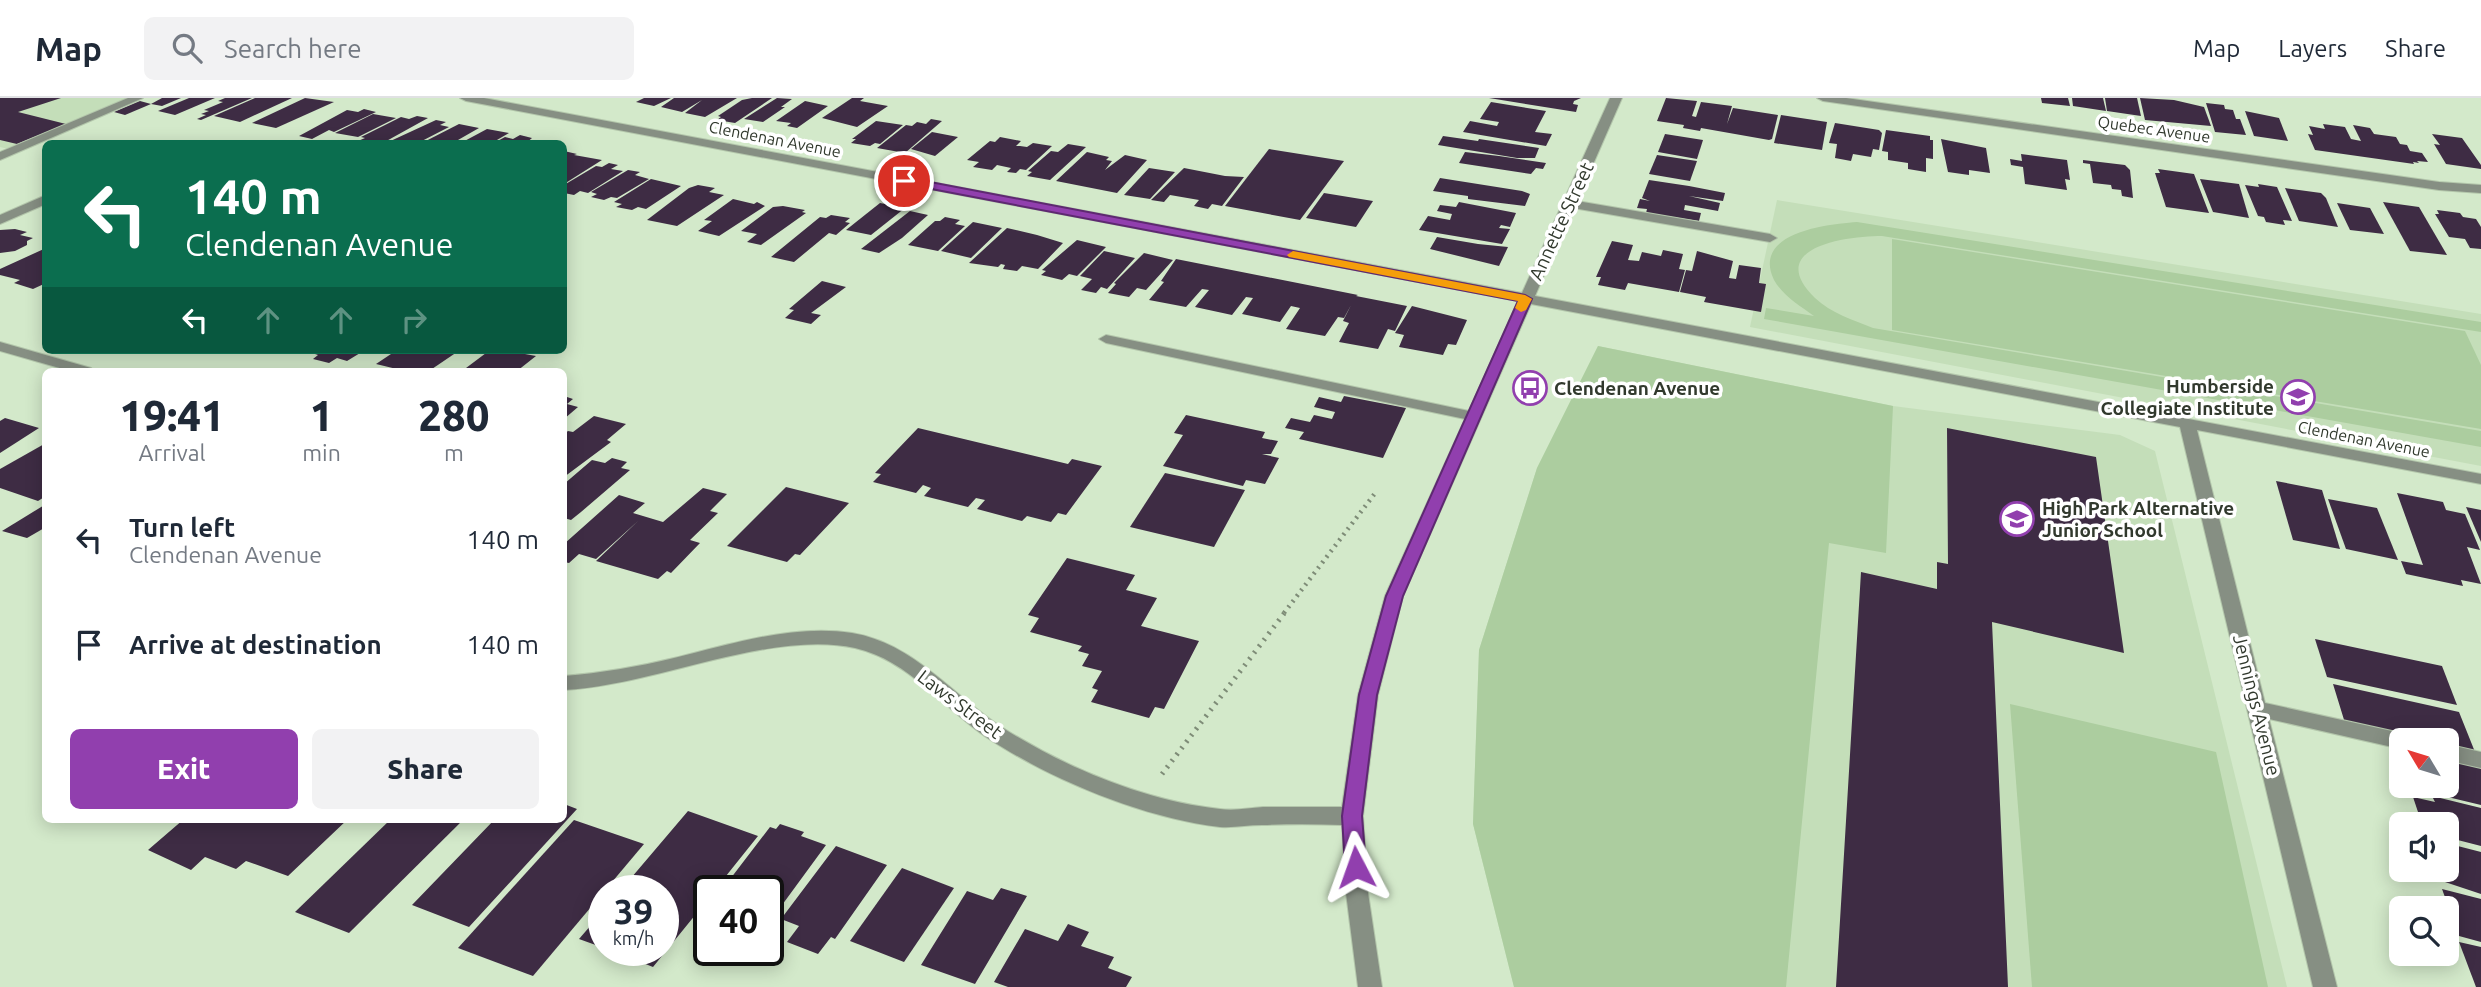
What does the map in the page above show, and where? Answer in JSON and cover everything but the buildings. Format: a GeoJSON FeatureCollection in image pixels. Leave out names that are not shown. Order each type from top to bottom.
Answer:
{"type":"FeatureCollection","features":[{"type":"Feature","properties":{"kind":"street"},"geometry":{"type":"LineString","coordinates":[[0,156],[137,98]]}},
{"type":"Feature","properties":{"kind":"street","name":"Clendenan Avenue"},"geometry":{"type":"LineString","coordinates":[[466,98],[2481,479]]}},
{"type":"Feature","properties":{"kind":"street","name":"Annette Street"},"geometry":{"type":"LineString","coordinates":[[1370,987],[1357,893],[1352,816],[1368,695],[1394,596],[1616,98]]}},
{"type":"Feature","properties":{"kind":"street","name":"Quebec Avenue"},"geometry":{"type":"LineString","coordinates":[[1823,98],[2439,186],[2481,189]]}},
{"type":"Feature","properties":{"kind":"street"},"geometry":{"type":"LineString","coordinates":[[0,220],[42,201]]}},
{"type":"Feature","properties":{"kind":"street"},"geometry":{"type":"LineString","coordinates":[[1569,203],[1770,238]]}},
{"type":"Feature","properties":{"kind":"street"},"geometry":{"type":"LineString","coordinates":[[1106,338],[1472,416]]}},
{"type":"Feature","properties":{"kind":"street"},"geometry":{"type":"LineString","coordinates":[[0,346],[76,368]]}},
{"type":"Feature","properties":{"kind":"street","name":"Jennings Avenue"},"geometry":{"type":"LineString","coordinates":[[2187,423],[2325,987]]}},
{"type":"Feature","properties":{"kind":"street","name":"Laws Street"},"geometry":{"type":"LineString","coordinates":[[567,683],[652,672],[728,652],[797,639],[852,640],[881,649],[899,659],[970,717],[1032,754],[1155,805],[1221,818],[1352,816]]}},
{"type":"Feature","properties":{"kind":"street"},"geometry":{"type":"LineString","coordinates":[[2258,709],[2389,738]]}},
{"type":"Feature","properties":{"kind":"street"},"geometry":{"type":"LineString","coordinates":[[2459,755],[2481,760]]}},
{"type":"Feature","properties":{"kind":"path"},"geometry":{"type":"LineString","coordinates":[[1162,774],[1376,492]]}},
{"type":"Feature","properties":{"kind":"shaded area"},"geometry":{"type":"Polygon","coordinates":[[[0,98],[140,98],[9,149],[0,147],[0,98]]]}},
{"type":"Feature","properties":{"kind":"shaded area","name":"Humberside Collegiate Institute"},"geometry":{"type":"Polygon","coordinates":[[[1777,200],[2481,314],[2481,466],[1750,327],[1777,200]]]}},
{"type":"Feature","properties":{"kind":"shaded area"},"geometry":{"type":"Polygon","coordinates":[[[1857,222],[2481,322],[2481,332],[1882,236],[1832,242],[1804,256],[1799,267],[1802,281],[1821,303],[1842,316],[1873,328],[2481,431],[2481,447],[1764,319],[1766,308],[1814,316],[1787,296],[1774,280],[1770,264],[1773,251],[1796,234],[1829,225],[1857,222]]]}},
{"type":"Feature","properties":{"kind":"shaded area"},"geometry":{"type":"Polygon","coordinates":[[[1892,239],[2465,331],[2481,365],[2481,429],[1892,330],[1892,239]]]}},
{"type":"Feature","properties":{"kind":"shaded area"},"geometry":{"type":"Polygon","coordinates":[[[1598,346],[1893,406],[2120,435],[2155,451],[2287,987],[1514,987],[1473,824],[1479,650],[1537,468],[1598,346]]]}},
{"type":"Feature","properties":{"kind":"shaded area"},"geometry":{"type":"Polygon","coordinates":[[[1598,346],[1893,406],[1886,553],[1829,543],[1786,987],[1514,987],[1473,824],[1479,650],[1537,468],[1598,346]]]}},
{"type":"Feature","properties":{"kind":"shaded area"},"geometry":{"type":"Polygon","coordinates":[[[2010,704],[2216,752],[2268,987],[2032,987],[2010,704]]]}},
{"type":"Feature","properties":{"kind":"slow traffic"},"geometry":{"type":"LineString","coordinates":[[1293,255],[1525,299],[1521,308]]}},
{"type":"Feature","properties":{"kind":"place","name":"Clendenan Avenue"},"geometry":{"type":"Point","coordinates":[1530,388]}},
{"type":"Feature","properties":{"kind":"place","name":"Humberside Collegiate Institute"},"geometry":{"type":"Point","coordinates":[2298,397]}},
{"type":"Feature","properties":{"kind":"place","name":"High Park Alternative Junior School"},"geometry":{"type":"Point","coordinates":[2017,519]}},
{"type":"Feature","properties":{"kind":"route"},"geometry":{"type":"LineString","coordinates":[[904,181],[1525,299],[1394,596],[1368,695],[1352,816],[1356,867]]}}]}
